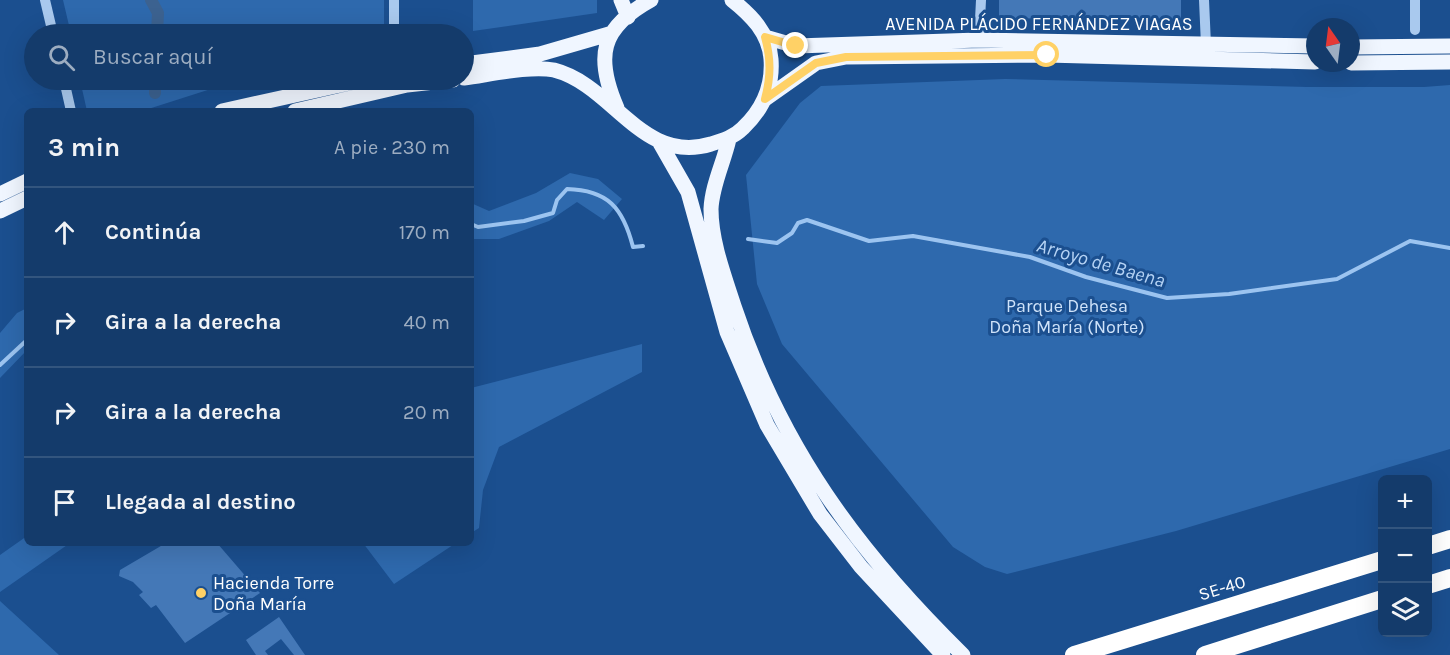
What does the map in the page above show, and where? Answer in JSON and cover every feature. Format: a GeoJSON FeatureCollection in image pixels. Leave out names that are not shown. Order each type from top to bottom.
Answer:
{"type":"FeatureCollection","features":[{"type":"Feature","properties":{"kind":"highway"},"geometry":{"type":"LineString","coordinates":[[1432,545],[1450,539]]}},
{"type":"Feature","properties":{"kind":"highway","name":"SE-40"},"geometry":{"type":"LineString","coordinates":[[1074,655],[1378,562]]}},
{"type":"Feature","properties":{"kind":"highway"},"geometry":{"type":"LineString","coordinates":[[1432,584],[1450,578]]}},
{"type":"Feature","properties":{"kind":"highway"},"geometry":{"type":"LineString","coordinates":[[1205,655],[1378,601]]}},
{"type":"Feature","properties":{"kind":"main road"},"geometry":{"type":"LineString","coordinates":[[621,0],[628,17]]}},
{"type":"Feature","properties":{"kind":"main road"},"geometry":{"type":"LineString","coordinates":[[474,63],[540,54],[609,34],[651,0]]}},
{"type":"Feature","properties":{"kind":"main road"},"geometry":{"type":"LineString","coordinates":[[660,143],[700,147],[729,139],[754,117],[765,99],[771,68],[765,37],[750,7],[732,0]]}},
{"type":"Feature","properties":{"kind":"main road"},"geometry":{"type":"LineString","coordinates":[[609,34],[603,62],[608,87],[620,114]]}},
{"type":"Feature","properties":{"kind":"main road","name":"AVENIDA PLÁCIDO FERNÁNDEZ VIAGAS"},"geometry":{"type":"LineString","coordinates":[[765,37],[796,46],[979,40],[1306,46]]}},
{"type":"Feature","properties":{"kind":"main road"},"geometry":{"type":"LineString","coordinates":[[1360,47],[1450,46]]}},
{"type":"Feature","properties":{"kind":"main road","name":"AVENIDA PLÁCIDO FERNÁNDEZ VIAGAS"},"geometry":{"type":"LineString","coordinates":[[765,99],[816,63],[846,57],[1047,55],[1306,62]]}},
{"type":"Feature","properties":{"kind":"main road"},"geometry":{"type":"LineString","coordinates":[[1360,63],[1450,62]]}},
{"type":"Feature","properties":{"kind":"main road"},"geometry":{"type":"LineString","coordinates":[[474,77],[553,70],[583,81],[620,114],[660,143],[688,192],[727,332],[767,425],[820,514],[907,619],[942,655]]}},
{"type":"Feature","properties":{"kind":"main road"},"geometry":{"type":"LineString","coordinates":[[236,108],[318,90]]}},
{"type":"Feature","properties":{"kind":"main road"},"geometry":{"type":"LineString","coordinates":[[308,108],[385,90]]}},
{"type":"Feature","properties":{"kind":"main road"},"geometry":{"type":"LineString","coordinates":[[729,139],[715,185],[711,209],[713,226],[722,269],[741,327],[779,418],[836,511],[873,560],[920,613],[963,655]]}},
{"type":"Feature","properties":{"kind":"main road"},"geometry":{"type":"LineString","coordinates":[[0,194],[24,182]]}},
{"type":"Feature","properties":{"kind":"main road"},"geometry":{"type":"LineString","coordinates":[[0,211],[24,199]]}},
{"type":"Feature","properties":{"kind":"street"},"geometry":{"type":"LineString","coordinates":[[45,0],[51,24]]}},
{"type":"Feature","properties":{"kind":"street"},"geometry":{"type":"LineString","coordinates":[[394,0],[394,24]]}},
{"type":"Feature","properties":{"kind":"street"},"geometry":{"type":"LineString","coordinates":[[979,40],[981,0]]}},
{"type":"Feature","properties":{"kind":"street"},"geometry":{"type":"LineString","coordinates":[[1204,0],[1206,45]]}},
{"type":"Feature","properties":{"kind":"street"},"geometry":{"type":"LineString","coordinates":[[1415,30],[1416,0]]}},
{"type":"Feature","properties":{"kind":"street"},"geometry":{"type":"LineString","coordinates":[[66,90],[70,108]]}},
{"type":"Feature","properties":{"kind":"green space"},"geometry":{"type":"Polygon","coordinates":[[[63,0],[384,0],[384,24],[69,24],[63,0]]]}},
{"type":"Feature","properties":{"kind":"green space"},"geometry":{"type":"Polygon","coordinates":[[[473,0],[597,0],[597,13],[474,31],[473,0]]]}},
{"type":"Feature","properties":{"kind":"green space","name":"Parque Dehesa Doña María (Norte)"},"geometry":{"type":"Polygon","coordinates":[[[1005,79],[1307,87],[1450,85],[1450,449],[1176,531],[1007,574],[985,567],[953,547],[782,344],[757,284],[746,175],[800,103],[821,86],[1005,79]]]}},
{"type":"Feature","properties":{"kind":"green space"},"geometry":{"type":"Polygon","coordinates":[[[82,90],[208,90],[151,108],[86,108],[82,90]]]}},
{"type":"Feature","properties":{"kind":"green space"},"geometry":{"type":"Polygon","coordinates":[[[570,173],[598,179],[622,199],[604,220],[577,202],[549,221],[499,239],[474,239],[474,204],[489,211],[536,193],[570,173]]]}},
{"type":"Feature","properties":{"kind":"green space"},"geometry":{"type":"Polygon","coordinates":[[[24,310],[24,353],[0,378],[0,333],[17,313],[24,310]]]}},
{"type":"Feature","properties":{"kind":"green space"},"geometry":{"type":"Polygon","coordinates":[[[642,344],[642,372],[499,447],[483,490],[479,528],[474,531],[474,387],[642,344]]]}},
{"type":"Feature","properties":{"kind":"green space"},"geometry":{"type":"Polygon","coordinates":[[[24,538],[24,546],[66,546],[0,592],[0,555],[24,538]]]}},
{"type":"Feature","properties":{"kind":"green space"},"geometry":{"type":"Polygon","coordinates":[[[365,546],[451,546],[394,584],[365,546]]]}},
{"type":"Feature","properties":{"kind":"green space"},"geometry":{"type":"Polygon","coordinates":[[[0,601],[59,655],[0,655],[0,601]]]}},
{"type":"Feature","properties":{"kind":"building"},"geometry":{"type":"Polygon","coordinates":[[[999,0],[1181,0],[1181,20],[999,18],[999,0]]]}},
{"type":"Feature","properties":{"kind":"building","name":"Hacienda Torre Doña María"},"geometry":{"type":"Polygon","coordinates":[[[161,546],[220,546],[260,593],[185,643],[156,605],[151,608],[139,595],[143,592],[133,582],[119,576],[120,570],[161,546]]]}},
{"type":"Feature","properties":{"kind":"building"},"geometry":{"type":"Polygon","coordinates":[[[279,617],[305,655],[294,655],[281,639],[265,651],[268,655],[256,655],[246,640],[279,617]]]}},
{"type":"Feature","properties":{"kind":"waterway"},"geometry":{"type":"LineString","coordinates":[[151,0],[158,13],[157,24]]}},
{"type":"Feature","properties":{"kind":"waterway"},"geometry":{"type":"LineString","coordinates":[[474,225],[478,227],[524,221],[553,213],[557,200],[567,189],[581,190],[593,193],[612,204],[624,222],[633,247],[643,246]]}},
{"type":"Feature","properties":{"kind":"waterway","name":"Arroyo de Baena"},"geometry":{"type":"LineString","coordinates":[[748,239],[777,243],[792,233],[798,223],[807,220],[869,241],[913,236],[1030,257],[1086,277],[1167,298],[1229,294],[1337,279],[1410,241],[1450,248]]}},
{"type":"Feature","properties":{"kind":"waterway"},"geometry":{"type":"LineString","coordinates":[[0,365],[24,343]]}},
{"type":"Feature","properties":{"kind":"place","name":"Hacienda Torre Doña María"},"geometry":{"type":"Point","coordinates":[201,593]}},
{"type":"Feature","properties":{"kind":"route"},"geometry":{"type":"LineString","coordinates":[[796,46],[765,37],[771,57],[771,78],[765,99],[816,63],[846,57],[1047,55]]}}]}
